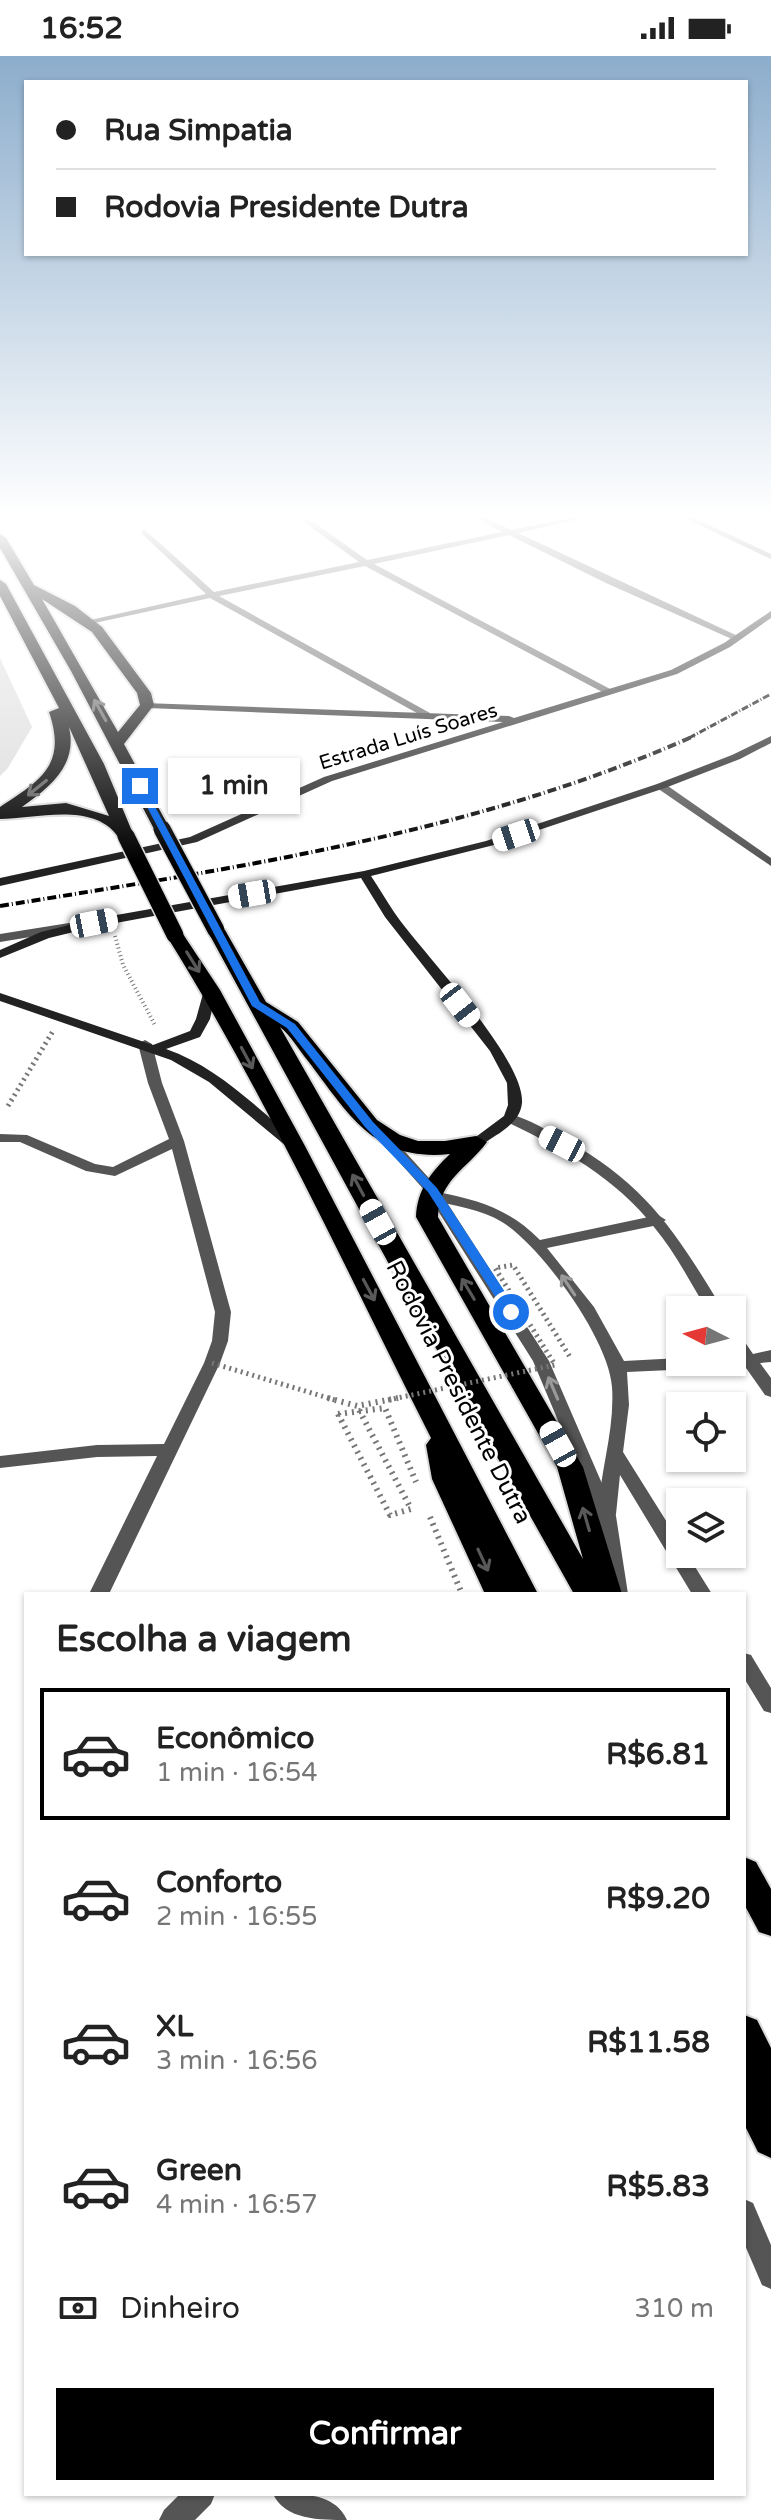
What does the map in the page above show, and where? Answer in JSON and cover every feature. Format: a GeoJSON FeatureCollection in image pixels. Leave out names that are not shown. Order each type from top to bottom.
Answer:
{"type":"FeatureCollection","features":[{"type":"Feature","properties":{"kind":"highway"},"geometry":{"type":"LineString","coordinates":[[0,814],[44,784],[62,757],[67,739],[14,632]]}},
{"type":"Feature","properties":{"kind":"highway","name":"Rodovia Presidente Dutra"},"geometry":{"type":"LineString","coordinates":[[26,632],[96,764],[124,832],[175,935],[210,990],[294,1146],[523,1592]]}},
{"type":"Feature","properties":{"kind":"highway","name":"Rodovia Presidente Dutra"},"geometry":{"type":"LineString","coordinates":[[55,632],[118,742],[256,1004],[588,1592]]}},
{"type":"Feature","properties":{"kind":"highway"},"geometry":{"type":"LineString","coordinates":[[101,632],[144,693],[147,705],[118,742]]}},
{"type":"Feature","properties":{"kind":"highway"},"geometry":{"type":"LineString","coordinates":[[0,814],[41,808],[77,808],[96,814],[124,832]]}},
{"type":"Feature","properties":{"kind":"highway"},"geometry":{"type":"LineString","coordinates":[[256,1004],[291,1026],[369,1125],[384,1137],[408,1146],[439,1149],[476,1142]]}},
{"type":"Feature","properties":{"kind":"highway"},"geometry":{"type":"LineString","coordinates":[[476,1142],[439,1176],[435,1194],[426,1205],[427,1217],[570,1467],[607,1592]]}},
{"type":"Feature","properties":{"kind":"highway"},"geometry":{"type":"LineString","coordinates":[[430,1408],[446,1479],[498,1592]]}},
{"type":"Feature","properties":{"kind":"highway"},"geometry":{"type":"LineString","coordinates":[[746,1876],[771,1921]]}},
{"type":"Feature","properties":{"kind":"highway"},"geometry":{"type":"LineString","coordinates":[[746,2036],[771,2085]]}},
{"type":"Feature","properties":{"kind":"highway"},"geometry":{"type":"LineString","coordinates":[[746,2089],[771,2139]]}},
{"type":"Feature","properties":{"kind":"main road","name":"Estrada Luís Soares"},"geometry":{"type":"LineString","coordinates":[[0,882],[193,840],[309,786],[439,740],[521,720],[674,672],[746,632]]}},
{"type":"Feature","properties":{"kind":"main road"},"geometry":{"type":"LineString","coordinates":[[147,705],[431,720],[521,720]]}},
{"type":"Feature","properties":{"kind":"main road"},"geometry":{"type":"LineString","coordinates":[[0,954],[45,935],[94,923],[364,874],[490,843],[661,786],[736,757],[771,739]]}},
{"type":"Feature","properties":{"kind":"main road"},"geometry":{"type":"LineString","coordinates":[[364,874],[389,914],[496,1050],[514,1083],[515,1105],[510,1118],[476,1142]]}},
{"type":"Feature","properties":{"kind":"main road"},"geometry":{"type":"LineString","coordinates":[[150,1046],[195,1034],[203,1019],[210,990]]}},
{"type":"Feature","properties":{"kind":"main road"},"geometry":{"type":"LineString","coordinates":[[0,997],[150,1046],[214,1079],[294,1146]]}},
{"type":"Feature","properties":{"kind":"street"},"geometry":{"type":"LineString","coordinates":[[276,632],[431,720]]}},
{"type":"Feature","properties":{"kind":"street"},"geometry":{"type":"LineString","coordinates":[[496,632],[609,692]]}},
{"type":"Feature","properties":{"kind":"street"},"geometry":{"type":"LineString","coordinates":[[724,632],[737,638]]}},
{"type":"Feature","properties":{"kind":"street"},"geometry":{"type":"LineString","coordinates":[[661,786],[771,863]]}},
{"type":"Feature","properties":{"kind":"street"},"geometry":{"type":"LineString","coordinates":[[0,938],[94,923]]}},
{"type":"Feature","properties":{"kind":"street"},"geometry":{"type":"LineString","coordinates":[[100,1592],[212,1363],[220,1341],[223,1312],[150,1046]]}},
{"type":"Feature","properties":{"kind":"street"},"geometry":{"type":"LineString","coordinates":[[510,1118],[580,1153],[615,1179],[658,1220],[706,1296]]}},
{"type":"Feature","properties":{"kind":"street"},"geometry":{"type":"LineString","coordinates":[[384,1137],[435,1194],[541,1361],[607,1516]]}},
{"type":"Feature","properties":{"kind":"street"},"geometry":{"type":"LineString","coordinates":[[0,1138],[22,1138],[91,1168],[115,1172],[177,1141]]}},
{"type":"Feature","properties":{"kind":"street"},"geometry":{"type":"LineString","coordinates":[[435,1194],[506,1219],[537,1245],[600,1333],[618,1367],[621,1411],[607,1483],[607,1516],[618,1592]]}},
{"type":"Feature","properties":{"kind":"street"},"geometry":{"type":"LineString","coordinates":[[537,1245],[658,1220]]}},
{"type":"Feature","properties":{"kind":"street"},"geometry":{"type":"LineString","coordinates":[[746,1360],[771,1356]]}},
{"type":"Feature","properties":{"kind":"street"},"geometry":{"type":"LineString","coordinates":[[618,1367],[666,1365]]}},
{"type":"Feature","properties":{"kind":"street"},"geometry":{"type":"LineString","coordinates":[[746,1367],[771,1391]]}},
{"type":"Feature","properties":{"kind":"street"},"geometry":{"type":"LineString","coordinates":[[0,1462],[97,1451],[170,1450]]}},
{"type":"Feature","properties":{"kind":"street"},"geometry":{"type":"LineString","coordinates":[[613,1450],[701,1592]]}},
{"type":"Feature","properties":{"kind":"street"},"geometry":{"type":"LineString","coordinates":[[746,1664],[771,1705]]}},
{"type":"Feature","properties":{"kind":"street"},"geometry":{"type":"LineString","coordinates":[[746,2217],[771,2276]]}},
{"type":"Feature","properties":{"kind":"street"},"geometry":{"type":"LineString","coordinates":[[174,2520],[199,2496]]}},
{"type":"Feature","properties":{"kind":"street"},"geometry":{"type":"LineString","coordinates":[[290,2496],[332,2520]]}},
{"type":"Feature","properties":{"kind":"path"},"geometry":{"type":"LineString","coordinates":[[111,920],[123,965],[155,1026]]}},
{"type":"Feature","properties":{"kind":"path"},"geometry":{"type":"LineString","coordinates":[[8,1106],[62,1017]]}},
{"type":"Feature","properties":{"kind":"path"},"geometry":{"type":"LineString","coordinates":[[212,1363],[357,1406],[555,1365],[495,1268],[513,1265],[570,1357]]}},
{"type":"Feature","properties":{"kind":"path"},"geometry":{"type":"LineString","coordinates":[[357,1406],[411,1509],[390,1515],[338,1414],[385,1408],[421,1494]]}},
{"type":"Feature","properties":{"kind":"path"},"geometry":{"type":"LineString","coordinates":[[427,1508],[461,1592]]}},
{"type":"Feature","properties":{"kind":"shaded area"},"geometry":{"type":"Polygon","coordinates":[[[0,658],[32,727],[0,776],[0,658]]]}},
{"type":"Feature","properties":{"kind":"railway"},"geometry":{"type":"LineString","coordinates":[[689,738],[771,694]]}},
{"type":"Feature","properties":{"kind":"railway"},"geometry":{"type":"LineString","coordinates":[[0,906],[265,861],[440,823],[526,799],[611,770],[694,736]]}},
{"type":"Feature","properties":{"kind":"route"},"geometry":{"type":"LineString","coordinates":[[140,786],[256,1004],[291,1026],[369,1125],[384,1137],[432,1190],[511,1312]]}}]}
